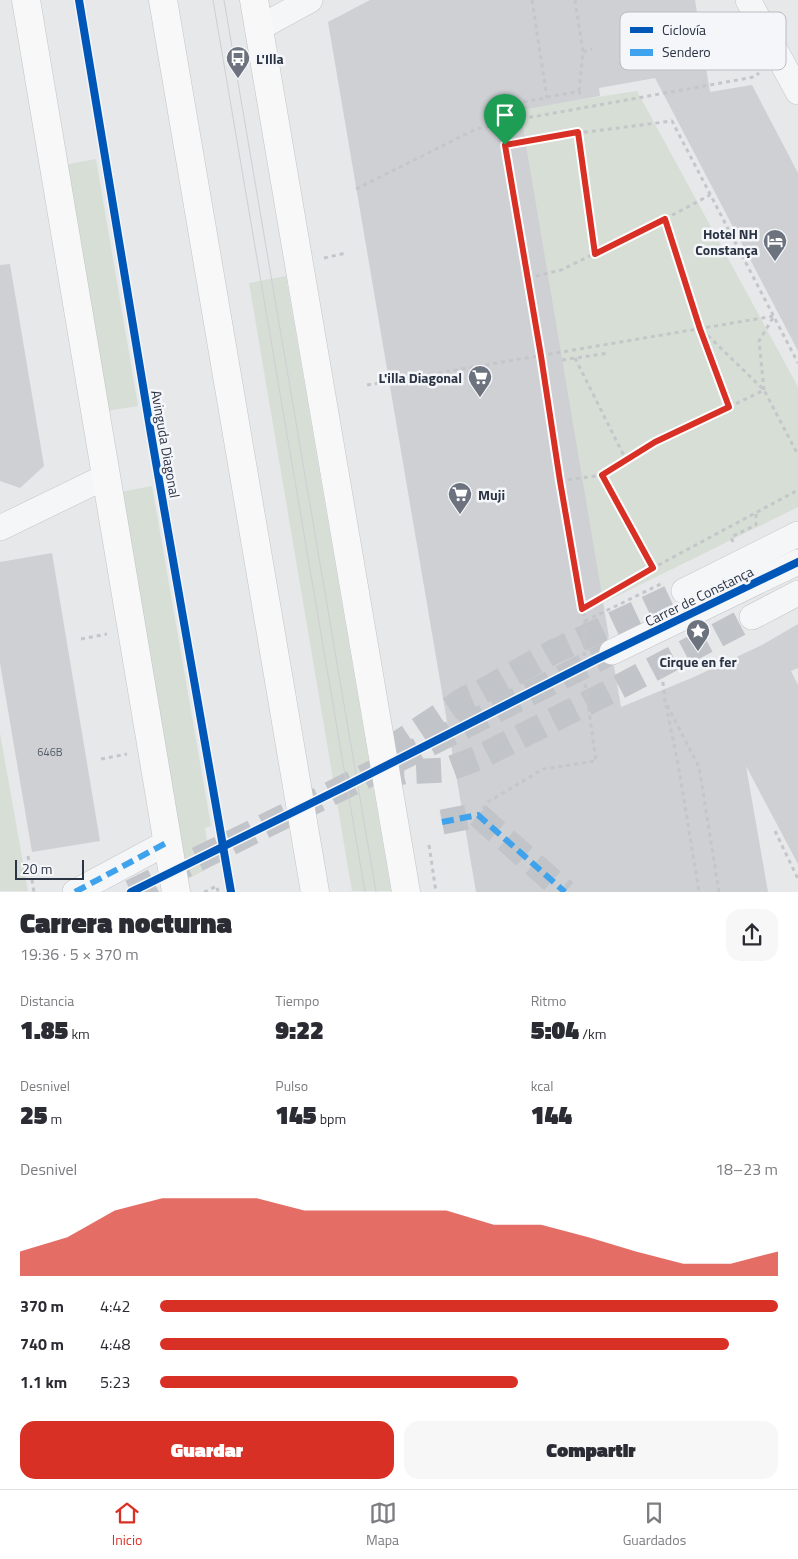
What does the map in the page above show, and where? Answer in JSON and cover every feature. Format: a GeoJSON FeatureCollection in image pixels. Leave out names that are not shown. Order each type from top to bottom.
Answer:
{"type":"FeatureCollection","features":[{"type":"Feature","properties":{"kind":"main road"},"geometry":{"type":"LineString","coordinates":[[26,0],[106,477],[158,847],[176,892]]}},
{"type":"Feature","properties":{"kind":"main road"},"geometry":{"type":"LineString","coordinates":[[163,0],[315,892]]}},
{"type":"Feature","properties":{"kind":"main road"},"geometry":{"type":"LineString","coordinates":[[254,0],[406,892]]}},
{"type":"Feature","properties":{"kind":"street"},"geometry":{"type":"LineString","coordinates":[[259,28],[310,0]]}},
{"type":"Feature","properties":{"kind":"street"},"geometry":{"type":"LineString","coordinates":[[748,0],[757,12]]}},
{"type":"Feature","properties":{"kind":"street"},"geometry":{"type":"LineString","coordinates":[[789,53],[798,92]]}},
{"type":"Feature","properties":{"kind":"street"},"geometry":{"type":"LineString","coordinates":[[0,528],[106,477]]}},
{"type":"Feature","properties":{"kind":"street"},"geometry":{"type":"LineString","coordinates":[[684,591],[798,534]]}},
{"type":"Feature","properties":{"kind":"street","name":"Carrer de Constança"},"geometry":{"type":"LineString","coordinates":[[612,652],[798,562]]}},
{"type":"Feature","properties":{"kind":"street"},"geometry":{"type":"LineString","coordinates":[[752,617],[798,593]]}},
{"type":"Feature","properties":{"kind":"street"},"geometry":{"type":"LineString","coordinates":[[75,892],[158,847]]}},
{"type":"Feature","properties":{"kind":"path"},"geometry":{"type":"LineString","coordinates":[[532,0],[547,98]]}},
{"type":"Feature","properties":{"kind":"path"},"geometry":{"type":"LineString","coordinates":[[575,0],[583,52],[579,91],[581,96]]}},
{"type":"Feature","properties":{"kind":"path"},"geometry":{"type":"LineString","coordinates":[[583,52],[592,49]]}},
{"type":"Feature","properties":{"kind":"path"},"geometry":{"type":"LineString","coordinates":[[356,189],[476,130],[521,119],[754,77],[760,73]]}},
{"type":"Feature","properties":{"kind":"path"},"geometry":{"type":"LineString","coordinates":[[501,124],[519,103],[579,91]]}},
{"type":"Feature","properties":{"kind":"path"},"geometry":{"type":"LineString","coordinates":[[505,145],[578,132],[672,121],[798,363]]}},
{"type":"Feature","properties":{"kind":"path"},"geometry":{"type":"LineString","coordinates":[[478,815],[488,802],[543,770],[596,761],[584,676],[585,621],[501,124]]}},
{"type":"Feature","properties":{"kind":"path"},"geometry":{"type":"LineString","coordinates":[[578,132],[595,254]]}},
{"type":"Feature","properties":{"kind":"path"},"geometry":{"type":"LineString","coordinates":[[527,278],[561,270],[710,195]]}},
{"type":"Feature","properties":{"kind":"path"},"geometry":{"type":"LineString","coordinates":[[665,219],[700,329],[729,407]]}},
{"type":"Feature","properties":{"kind":"path"},"geometry":{"type":"LineString","coordinates":[[322,258],[346,253]]}},
{"type":"Feature","properties":{"kind":"path"},"geometry":{"type":"LineString","coordinates":[[367,385],[774,316]]}},
{"type":"Feature","properties":{"kind":"path"},"geometry":{"type":"LineString","coordinates":[[764,390],[759,341],[774,316]]}},
{"type":"Feature","properties":{"kind":"path"},"geometry":{"type":"LineString","coordinates":[[700,329],[764,390],[798,455]]}},
{"type":"Feature","properties":{"kind":"path"},"geometry":{"type":"LineString","coordinates":[[562,360],[609,353]]}},
{"type":"Feature","properties":{"kind":"path"},"geometry":{"type":"LineString","coordinates":[[575,358],[626,460]]}},
{"type":"Feature","properties":{"kind":"path"},"geometry":{"type":"LineString","coordinates":[[560,481],[602,475],[655,442],[764,390]]}},
{"type":"Feature","properties":{"kind":"path"},"geometry":{"type":"LineString","coordinates":[[602,475],[653,568]]}},
{"type":"Feature","properties":{"kind":"path"},"geometry":{"type":"LineString","coordinates":[[582,609],[653,568],[798,490]]}},
{"type":"Feature","properties":{"kind":"path"},"geometry":{"type":"LineString","coordinates":[[731,537],[756,524],[756,513]]}},
{"type":"Feature","properties":{"kind":"path"},"geometry":{"type":"LineString","coordinates":[[81,639],[112,634]]}},
{"type":"Feature","properties":{"kind":"path"},"geometry":{"type":"LineString","coordinates":[[662,674],[699,892]]}},
{"type":"Feature","properties":{"kind":"path"},"geometry":{"type":"LineString","coordinates":[[666,701],[699,767],[719,892]]}},
{"type":"Feature","properties":{"kind":"path"},"geometry":{"type":"LineString","coordinates":[[101,759],[132,752]]}},
{"type":"Feature","properties":{"kind":"path"},"geometry":{"type":"LineString","coordinates":[[775,830],[798,879]]}},
{"type":"Feature","properties":{"kind":"path"},"geometry":{"type":"LineString","coordinates":[[429,845],[436,892]]}},
{"type":"Feature","properties":{"kind":"path"},"geometry":{"type":"LineString","coordinates":[[28,856],[34,892]]}},
{"type":"Feature","properties":{"kind":"path"},"geometry":{"type":"LineString","coordinates":[[204,892],[217,886],[218,892]]}},
{"type":"Feature","properties":{"kind":"shaded area"},"geometry":{"type":"Polygon","coordinates":[[[637,91],[798,387],[798,507],[599,605],[519,109],[637,91]]]}},
{"type":"Feature","properties":{"kind":"shaded area"},"geometry":{"type":"Polygon","coordinates":[[[96,159],[138,406],[107,411],[64,165],[96,159]]]}},
{"type":"Feature","properties":{"kind":"shaded area"},"geometry":{"type":"Polygon","coordinates":[[[286,276],[391,891],[352,891],[249,283],[286,276]]]}},
{"type":"Feature","properties":{"kind":"shaded area"},"geometry":{"type":"Polygon","coordinates":[[[152,486],[211,826],[205,828],[209,868],[186,880],[121,492],[152,486]]]}},
{"type":"Feature","properties":{"kind":"shaded area"},"geometry":{"type":"Polygon","coordinates":[[[0,733],[28,891],[0,891],[0,733]]]}},
{"type":"Feature","properties":{"kind":"building","name":"L'illa Diagonal"},"geometry":{"type":"Polygon","coordinates":[[[370,0],[695,0],[697,12],[620,12],[620,70],[706,70],[710,92],[752,85],[798,173],[798,351],[655,78],[599,88],[600,96],[520,110],[609,637],[600,644],[598,651],[599,659],[604,664],[614,666],[621,707],[694,677],[762,645],[798,624],[798,668],[791,671],[798,685],[798,864],[746,766],[768,892],[476,892],[328,22],[370,0]]]}},
{"type":"Feature","properties":{"kind":"building"},"geometry":{"type":"Polygon","coordinates":[[[10,264],[44,466],[20,488],[0,481],[0,265],[10,264]]]}},
{"type":"Feature","properties":{"kind":"building"},"geometry":{"type":"Polygon","coordinates":[[[52,553],[100,841],[32,852],[0,663],[0,562],[52,553]]]}},
{"type":"Feature","properties":{"kind":"tunnel"},"geometry":{"type":"LineString","coordinates":[[388,750],[466,698],[481,692],[549,654],[684,591]]}},
{"type":"Feature","properties":{"kind":"tunnel"},"geometry":{"type":"LineString","coordinates":[[380,778],[403,772],[446,770],[478,758],[752,617]]}},
{"type":"Feature","properties":{"kind":"tunnel"},"geometry":{"type":"LineString","coordinates":[[131,892],[612,652]]}},
{"type":"Feature","properties":{"kind":"tunnel"},"geometry":{"type":"LineString","coordinates":[[442,822],[478,815],[565,892]]}},
{"type":"Feature","properties":{"kind":"tram line"},"geometry":{"type":"LineString","coordinates":[[213,0],[365,892]]}},
{"type":"Feature","properties":{"kind":"tram line"},"geometry":{"type":"LineString","coordinates":[[224,0],[376,892]]}},
{"type":"Feature","properties":{"kind":"marked path"},"geometry":{"type":"LineString","coordinates":[[442,822],[478,815],[565,892]]}},
{"type":"Feature","properties":{"kind":"marked path"},"geometry":{"type":"LineString","coordinates":[[75,892],[168,842]]}},
{"type":"Feature","properties":{"kind":"cycle path","name":"Avinguda Diagonal"},"geometry":{"type":"LineString","coordinates":[[79,0],[151,434],[231,892]]}},
{"type":"Feature","properties":{"kind":"cycle path"},"geometry":{"type":"LineString","coordinates":[[131,892],[595,660],[798,562]]}},
{"type":"Feature","properties":{"kind":"place","name":"L'Illa"},"geometry":{"type":"Point","coordinates":[238,79]}},
{"type":"Feature","properties":{"kind":"place","name":"Hotel NH Constança"},"geometry":{"type":"Point","coordinates":[775,262]}},
{"type":"Feature","properties":{"kind":"place","name":"L'illa Diagonal"},"geometry":{"type":"Point","coordinates":[480,398]}},
{"type":"Feature","properties":{"kind":"place","name":"Muji"},"geometry":{"type":"Point","coordinates":[460,515]}},
{"type":"Feature","properties":{"kind":"place","name":"Cirque en fer"},"geometry":{"type":"Point","coordinates":[698,652]}},
{"type":"Feature","properties":{"kind":"route"},"geometry":{"type":"LineString","coordinates":[[578,132],[595,254],[665,219],[700,329],[729,407],[655,442],[602,475],[653,568],[582,609],[541,356],[505,145],[578,132]]}}]}
